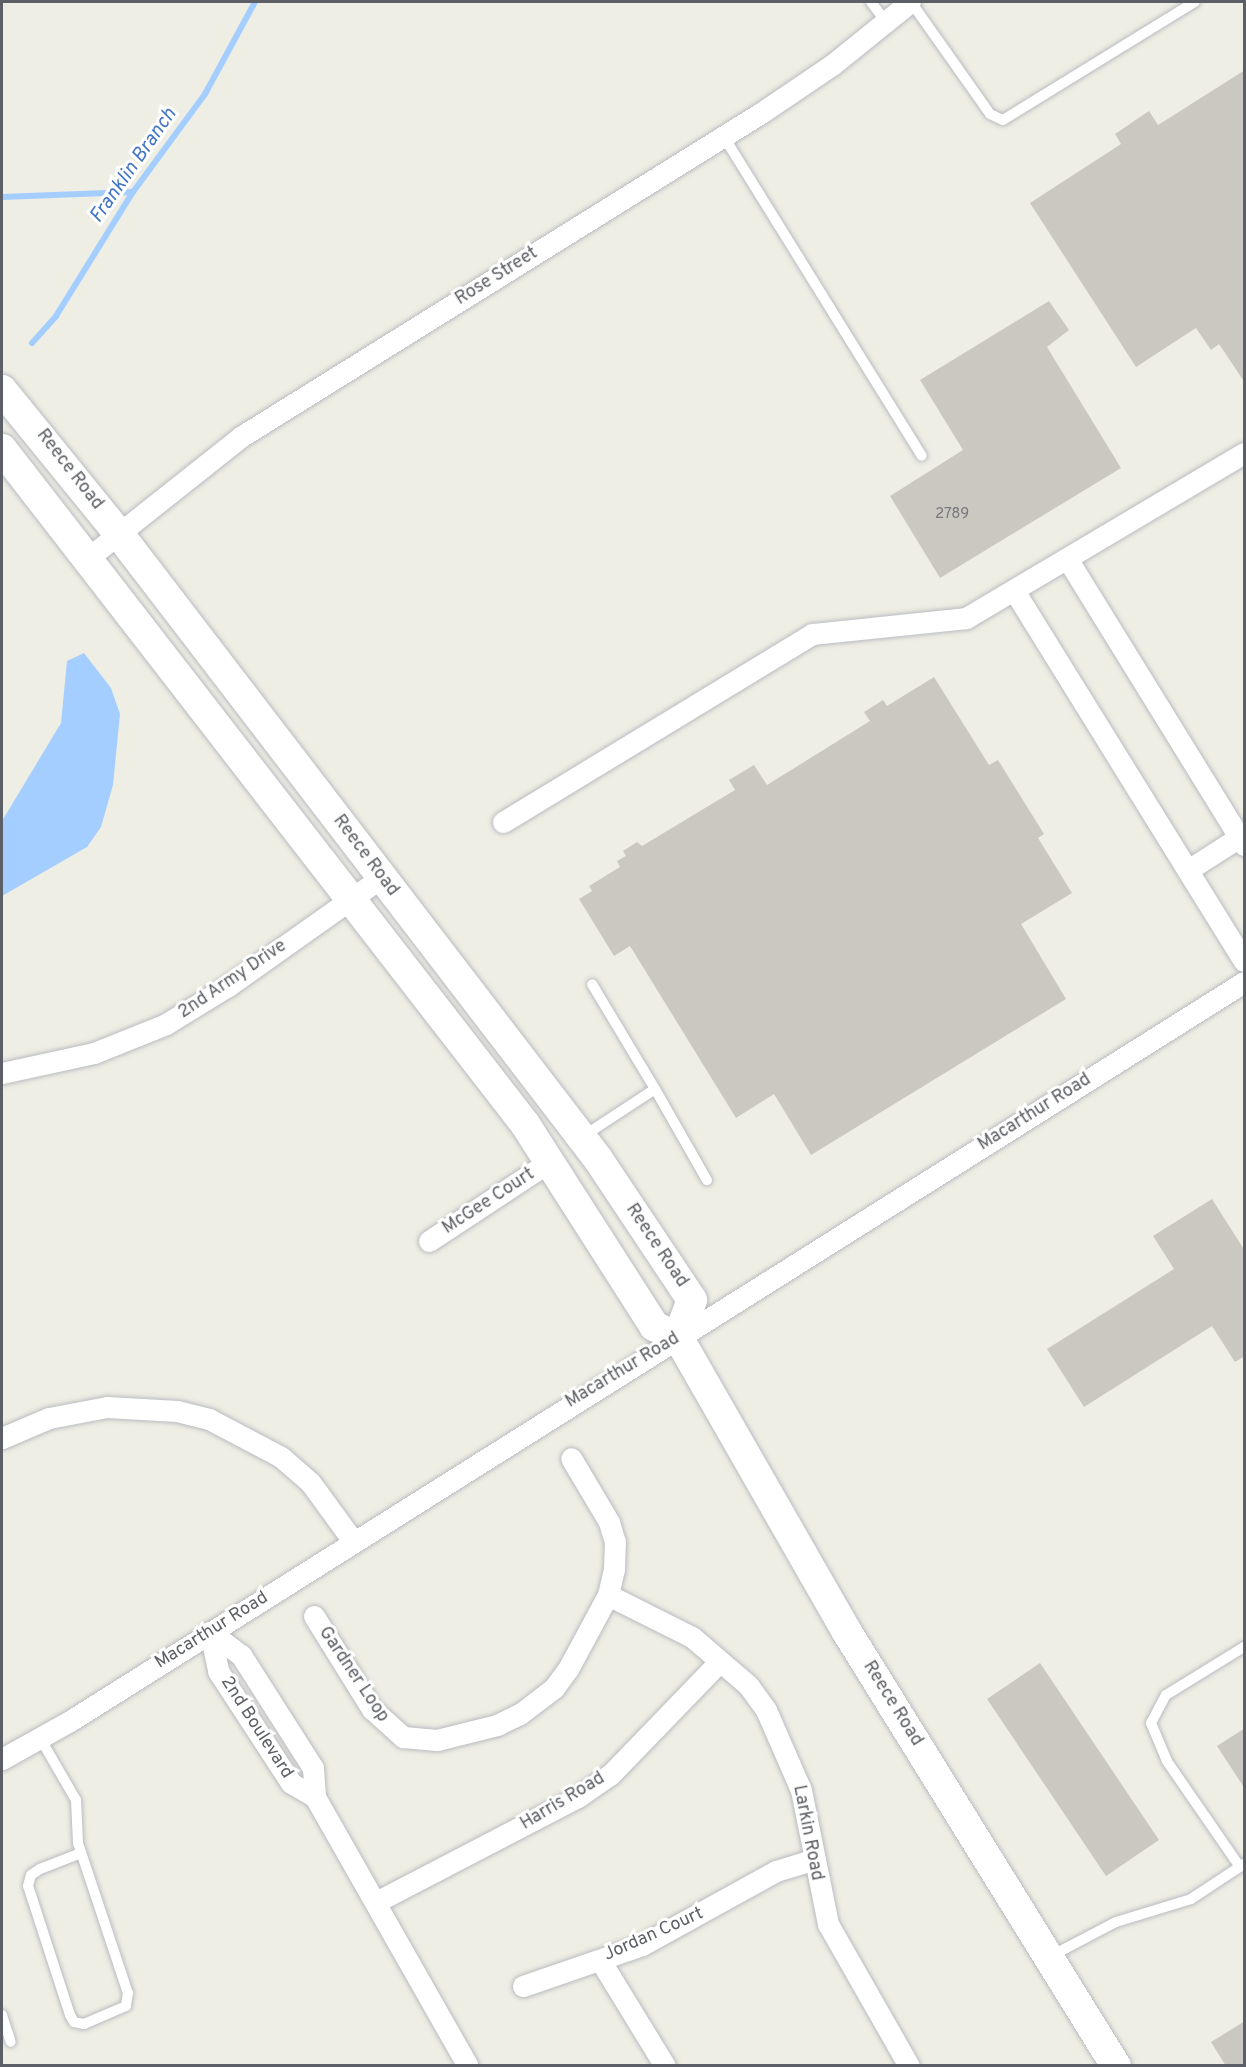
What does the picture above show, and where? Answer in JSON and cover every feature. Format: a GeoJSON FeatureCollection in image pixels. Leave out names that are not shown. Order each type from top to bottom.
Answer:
{"type":"FeatureCollection","features":[{"type":"Feature","properties":{"kind":"street","name":"Rose Street"},"geometry":{"type":"LineString","coordinates":[[88,558],[195,470],[252,430],[724,137],[911,2]]}},
{"type":"Feature","properties":{"kind":"street","name":"Reece Road"},"geometry":{"type":"LineString","coordinates":[[2,390],[119,534],[582,1137],[692,1300],[678,1337]]}},
{"type":"Feature","properties":{"kind":"street","name":"Reece Road"},"geometry":{"type":"LineString","coordinates":[[2,449],[351,900],[549,1162],[654,1326],[678,1337],[847,1632],[1116,2066]]}},
{"type":"Feature","properties":{"kind":"street"},"geometry":{"type":"LineString","coordinates":[[503,822],[812,634],[966,618],[1015,592],[1245,453]]}},
{"type":"Feature","properties":{"kind":"street"},"geometry":{"type":"LineString","coordinates":[[1068,560],[1243,839],[1188,870]]}},
{"type":"Feature","properties":{"kind":"street"},"geometry":{"type":"LineString","coordinates":[[1015,592],[1245,962]]}},
{"type":"Feature","properties":{"kind":"street","name":"2nd Army Drive"},"geometry":{"type":"LineString","coordinates":[[2,1073],[94,1053],[166,1024],[228,986],[382,878]]}},
{"type":"Feature","properties":{"kind":"street","name":"Macarthur Road"},"geometry":{"type":"LineString","coordinates":[[2,1759],[40,1738],[210,1632],[1245,982]]}},
{"type":"Feature","properties":{"kind":"street","name":"McGee Court"},"geometry":{"type":"LineString","coordinates":[[429,1241],[549,1162]]}},
{"type":"Feature","properties":{"kind":"street"},"geometry":{"type":"LineString","coordinates":[[2,1438],[49,1418],[107,1407],[148,1408],[209,1419],[242,1433],[288,1463],[310,1482],[353,1541]]}},
{"type":"Feature","properties":{"kind":"street","name":"Gardner Loop"},"geometry":{"type":"LineString","coordinates":[[314,1616],[387,1725],[403,1737],[437,1740],[497,1725],[536,1704],[568,1670],[608,1595],[615,1542],[609,1522],[571,1458]]}},
{"type":"Feature","properties":{"kind":"street","name":"Larkin Road"},"geometry":{"type":"LineString","coordinates":[[608,1595],[670,1623],[720,1661],[748,1685],[782,1738],[801,1790],[813,1860],[828,1924],[909,2066]]}},
{"type":"Feature","properties":{"kind":"street","name":"2nd Boulevard"},"geometry":{"type":"LineString","coordinates":[[210,1632],[218,1671],[291,1783],[315,1797],[468,2066]]}},
{"type":"Feature","properties":{"kind":"street","name":"Harris Road"},"geometry":{"type":"LineString","coordinates":[[376,1902],[578,1797],[610,1775],[720,1661]]}},
{"type":"Feature","properties":{"kind":"street","name":"Jordan Court"},"geometry":{"type":"LineString","coordinates":[[523,1986],[600,1960],[686,1925],[776,1871],[813,1860]]}},
{"type":"Feature","properties":{"kind":"street"},"geometry":{"type":"LineString","coordinates":[[600,1960],[665,2066]]}},
{"type":"Feature","properties":{"kind":"lane"},"geometry":{"type":"LineString","coordinates":[[872,2],[886,22]]}},
{"type":"Feature","properties":{"kind":"lane"},"geometry":{"type":"LineString","coordinates":[[911,2],[990,114],[1003,120],[1195,2]]}},
{"type":"Feature","properties":{"kind":"lane"},"geometry":{"type":"LineString","coordinates":[[724,137],[922,456]]}},
{"type":"Feature","properties":{"kind":"lane"},"geometry":{"type":"LineString","coordinates":[[592,984],[707,1180]]}},
{"type":"Feature","properties":{"kind":"lane"},"geometry":{"type":"LineString","coordinates":[[582,1137],[655,1089]]}},
{"type":"Feature","properties":{"kind":"lane"},"geometry":{"type":"LineString","coordinates":[[1049,1957],[1116,1922],[1191,1899],[1242,1865],[1167,1761],[1150,1723],[1166,1695],[1245,1647]]}},
{"type":"Feature","properties":{"kind":"lane"},"geometry":{"type":"LineString","coordinates":[[40,1738],[76,1800],[81,1853],[128,1994],[126,2006],[84,2024],[74,2022],[69,2015],[28,1886],[30,1875],[81,1853]]}},
{"type":"Feature","properties":{"kind":"lane"},"geometry":{"type":"LineString","coordinates":[[2,2015],[11,2042]]}},
{"type":"Feature","properties":{"kind":"water"},"geometry":{"type":"Polygon","coordinates":[[[84,653],[111,688],[120,714],[113,785],[101,827],[87,847],[2,896],[2,821],[61,723],[67,661],[84,653]]]}},
{"type":"Feature","properties":{"kind":"building"},"geometry":{"type":"Polygon","coordinates":[[[1245,70],[1245,383],[1219,344],[1211,350],[1196,328],[1136,367],[1030,203],[1121,144],[1115,134],[1149,111],[1158,125],[1245,70]]]}},
{"type":"Feature","properties":{"kind":"building"},"geometry":{"type":"Polygon","coordinates":[[[1049,301],[1069,330],[1047,347],[1121,468],[940,578],[890,496],[963,450],[920,380],[1049,301]]]}},
{"type":"Feature","properties":{"kind":"building"},"geometry":{"type":"Polygon","coordinates":[[[934,677],[989,765],[998,760],[1044,834],[1038,838],[1072,893],[1021,924],[1066,999],[811,1155],[774,1094],[736,1118],[630,946],[614,956],[579,899],[592,891],[589,886],[620,867],[617,861],[626,856],[623,851],[637,842],[642,846],[735,790],[729,780],[754,765],[767,785],[870,721],[864,712],[883,700],[887,706],[934,677]]]}},
{"type":"Feature","properties":{"kind":"building"},"geometry":{"type":"Polygon","coordinates":[[[1212,1199],[1245,1251],[1245,1356],[1235,1362],[1212,1326],[1084,1407],[1047,1349],[1174,1269],[1153,1236],[1212,1199]]]}},
{"type":"Feature","properties":{"kind":"building"},"geometry":{"type":"Polygon","coordinates":[[[1040,1663],[1159,1840],[1106,1876],[987,1699],[1040,1663]]]}},
{"type":"Feature","properties":{"kind":"building"},"geometry":{"type":"Polygon","coordinates":[[[1245,1728],[1245,1789],[1217,1746],[1245,1728]]]}},
{"type":"Feature","properties":{"kind":"building"},"geometry":{"type":"Polygon","coordinates":[[[1245,2021],[1245,2066],[1226,2066],[1211,2042],[1245,2021]]]}},
{"type":"Feature","properties":{"kind":"waterway","name":"Franklin Branch"},"geometry":{"type":"LineString","coordinates":[[32,343],[56,316],[133,192],[205,94],[255,2]]}},
{"type":"Feature","properties":{"kind":"waterway"},"geometry":{"type":"LineString","coordinates":[[2,197],[133,192]]}}]}
